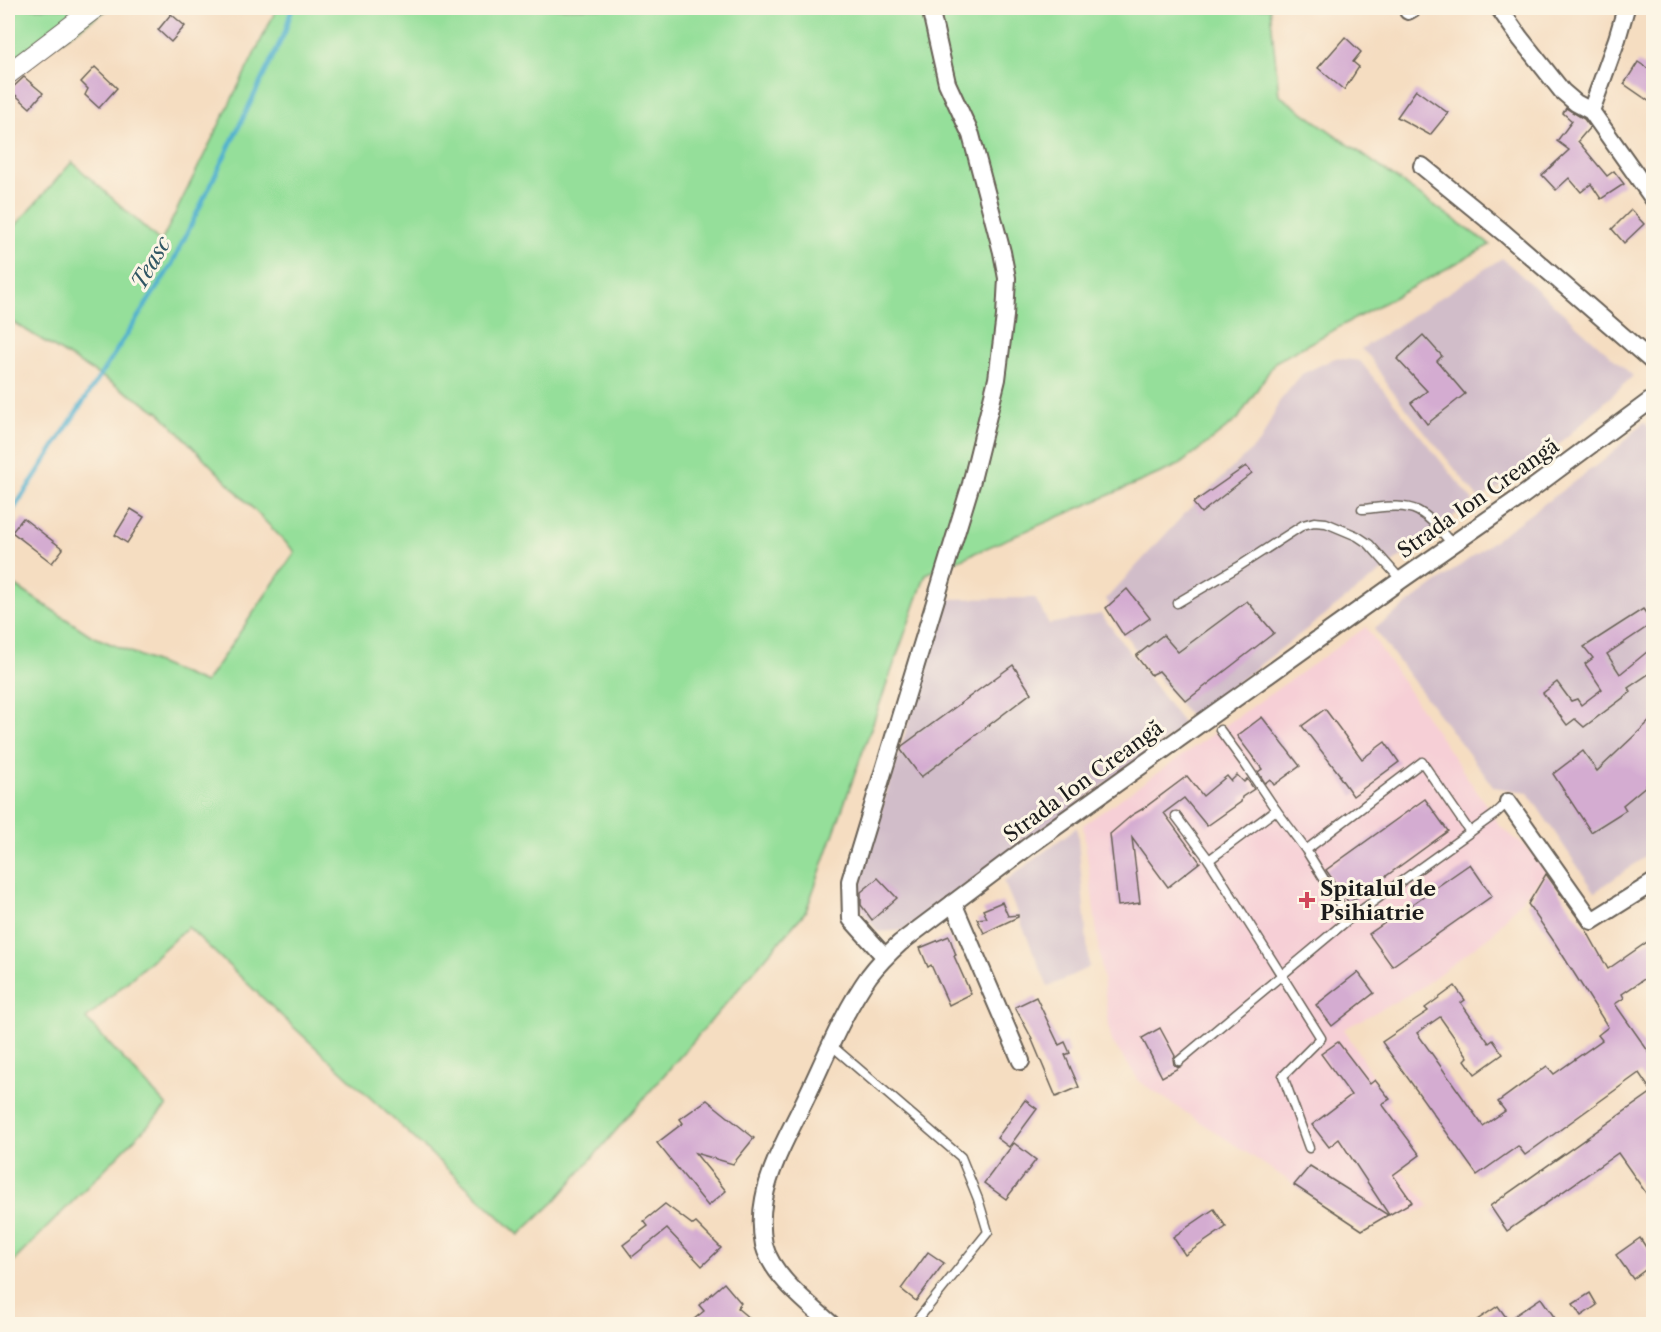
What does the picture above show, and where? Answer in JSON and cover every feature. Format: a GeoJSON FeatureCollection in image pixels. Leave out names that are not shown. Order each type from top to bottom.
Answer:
{"type":"FeatureCollection","features":[{"type":"Feature","properties":{"kind":"street"},"geometry":{"type":"LineString","coordinates":[[8,74],[94,8]]}},
{"type":"Feature","properties":{"kind":"street"},"geometry":{"type":"LineString","coordinates":[[885,957],[851,919],[850,882],[971,484],[997,379],[1007,278],[972,135],[947,83],[929,8]]}},
{"type":"Feature","properties":{"kind":"street"},"geometry":{"type":"LineString","coordinates":[[1499,8],[1562,92],[1591,111],[1653,200]]}},
{"type":"Feature","properties":{"kind":"street"},"geometry":{"type":"LineString","coordinates":[[1591,111],[1626,8]]}},
{"type":"Feature","properties":{"kind":"street"},"geometry":{"type":"LineString","coordinates":[[1422,166],[1513,241],[1653,363]]}},
{"type":"Feature","properties":{"kind":"street","name":"Strada Ion Creangă"},"geometry":{"type":"LineString","coordinates":[[831,1324],[774,1268],[765,1247],[761,1225],[764,1199],[777,1158],[852,1003],[869,976],[885,957],[900,943],[1034,843],[1522,496],[1653,398]]}},
{"type":"Feature","properties":{"kind":"street"},"geometry":{"type":"LineString","coordinates":[[1508,802],[1592,921],[1653,882]]}},
{"type":"Feature","properties":{"kind":"street"},"geometry":{"type":"LineString","coordinates":[[953,903],[1021,1061]]}},
{"type":"Feature","properties":{"kind":"lane"},"geometry":{"type":"LineString","coordinates":[[1362,509],[1417,510],[1428,518],[1453,545]]}},
{"type":"Feature","properties":{"kind":"lane"},"geometry":{"type":"LineString","coordinates":[[1177,603],[1303,525],[1314,522],[1326,523],[1370,544],[1401,580]]}},
{"type":"Feature","properties":{"kind":"lane"},"geometry":{"type":"LineString","coordinates":[[1220,730],[1306,850],[1349,919]]}},
{"type":"Feature","properties":{"kind":"lane"},"geometry":{"type":"LineString","coordinates":[[1306,850],[1422,762],[1470,832]]}},
{"type":"Feature","properties":{"kind":"lane"},"geometry":{"type":"LineString","coordinates":[[1179,1060],[1349,919],[1494,815],[1508,802]]}},
{"type":"Feature","properties":{"kind":"lane"},"geometry":{"type":"LineString","coordinates":[[1209,860],[1276,810]]}},
{"type":"Feature","properties":{"kind":"lane"},"geometry":{"type":"LineString","coordinates":[[1176,816],[1209,860],[1321,1038],[1283,1076],[1309,1148]]}},
{"type":"Feature","properties":{"kind":"lane"},"geometry":{"type":"LineString","coordinates":[[831,1045],[961,1157],[988,1232],[914,1324]]}},
{"type":"Feature","properties":{"kind":"shaded area"},"geometry":{"type":"Polygon","coordinates":[[[1502,258],[1633,376],[1534,467],[1479,499],[1389,387],[1370,357],[1361,349],[1502,258]]]}},
{"type":"Feature","properties":{"kind":"shaded area"},"geometry":{"type":"Polygon","coordinates":[[[1335,358],[1360,361],[1473,501],[1191,718],[1132,645],[1106,599],[1189,509],[1261,441],[1279,402],[1302,374],[1335,358]]]}},
{"type":"Feature","properties":{"kind":"shaded area"},"geometry":{"type":"Polygon","coordinates":[[[1644,422],[1654,432],[1653,851],[1595,892],[1528,793],[1494,787],[1374,629],[1609,456],[1644,422]]]}},
{"type":"Feature","properties":{"kind":"shaded area"},"geometry":{"type":"Polygon","coordinates":[[[1035,598],[1049,624],[1101,614],[1185,726],[904,930],[878,932],[853,898],[915,702],[943,599],[1035,598]]]}},
{"type":"Feature","properties":{"kind":"shaded area","name":"Spitalul de Psihiatrie"},"geometry":{"type":"Polygon","coordinates":[[[1366,627],[1500,826],[1550,867],[1492,934],[1419,989],[1344,1029],[1420,1155],[1401,1169],[1430,1207],[1362,1229],[1140,1082],[1111,1040],[1083,825],[1366,627]]]}},
{"type":"Feature","properties":{"kind":"shaded area"},"geometry":{"type":"Polygon","coordinates":[[[1077,827],[1089,967],[1048,987],[1004,882],[1077,827]]]}},
{"type":"Feature","properties":{"kind":"green space"},"geometry":{"type":"Polygon","coordinates":[[[8,8],[110,8],[8,76],[8,8]]]}},
{"type":"Feature","properties":{"kind":"green space"},"geometry":{"type":"Polygon","coordinates":[[[277,8],[1270,8],[1279,95],[1490,245],[1275,362],[1238,419],[1179,465],[926,574],[806,911],[555,1201],[519,1235],[188,927],[86,1019],[167,1106],[8,1267],[8,581],[92,636],[205,683],[295,552],[159,412],[8,319],[8,234],[72,162],[161,242],[277,8]]]}},
{"type":"Feature","properties":{"kind":"building"},"geometry":{"type":"Polygon","coordinates":[[[171,14],[185,26],[171,42],[158,30],[171,14]]]}},
{"type":"Feature","properties":{"kind":"building"},"geometry":{"type":"Polygon","coordinates":[[[1345,37],[1361,52],[1353,62],[1359,67],[1344,90],[1318,68],[1345,37]]]}},
{"type":"Feature","properties":{"kind":"building"},"geometry":{"type":"Polygon","coordinates":[[[1638,62],[1653,72],[1653,104],[1624,84],[1638,62]]]}},
{"type":"Feature","properties":{"kind":"building"},"geometry":{"type":"Polygon","coordinates":[[[95,67],[117,88],[99,108],[85,95],[88,89],[81,82],[95,67]]]}},
{"type":"Feature","properties":{"kind":"building"},"geometry":{"type":"Polygon","coordinates":[[[24,77],[43,93],[30,108],[10,90],[24,77]]]}},
{"type":"Feature","properties":{"kind":"building"},"geometry":{"type":"Polygon","coordinates":[[[1416,90],[1448,113],[1430,135],[1397,117],[1416,90]]]}},
{"type":"Feature","properties":{"kind":"building"},"geometry":{"type":"Polygon","coordinates":[[[1566,108],[1584,119],[1590,127],[1578,141],[1607,176],[1614,171],[1624,184],[1601,199],[1591,184],[1581,192],[1569,178],[1556,190],[1542,175],[1569,150],[1557,141],[1572,121],[1563,113],[1566,108]]]}},
{"type":"Feature","properties":{"kind":"building"},"geometry":{"type":"Polygon","coordinates":[[[1631,210],[1644,224],[1624,243],[1612,229],[1631,210]]]}},
{"type":"Feature","properties":{"kind":"building"},"geometry":{"type":"Polygon","coordinates":[[[1423,335],[1442,356],[1437,361],[1465,394],[1427,424],[1411,403],[1427,391],[1397,359],[1423,335]]]}},
{"type":"Feature","properties":{"kind":"building"},"geometry":{"type":"Polygon","coordinates":[[[1246,466],[1252,473],[1201,513],[1193,503],[1246,466]]]}},
{"type":"Feature","properties":{"kind":"building"},"geometry":{"type":"Polygon","coordinates":[[[131,509],[144,517],[127,543],[115,535],[131,509]]]}},
{"type":"Feature","properties":{"kind":"building"},"geometry":{"type":"Polygon","coordinates":[[[23,518],[63,549],[52,563],[12,532],[23,518]]]}},
{"type":"Feature","properties":{"kind":"building"},"geometry":{"type":"Polygon","coordinates":[[[1127,589],[1150,618],[1124,636],[1106,608],[1127,589]]]}},
{"type":"Feature","properties":{"kind":"building"},"geometry":{"type":"Polygon","coordinates":[[[1247,601],[1274,633],[1186,701],[1159,671],[1151,675],[1136,656],[1163,635],[1178,652],[1247,601]]]}},
{"type":"Feature","properties":{"kind":"building"},"geometry":{"type":"Polygon","coordinates":[[[1643,609],[1653,623],[1607,654],[1620,674],[1653,647],[1653,671],[1628,688],[1631,692],[1584,727],[1575,719],[1567,725],[1543,693],[1557,682],[1571,701],[1577,699],[1581,705],[1602,689],[1585,664],[1593,658],[1584,647],[1643,609]]]}},
{"type":"Feature","properties":{"kind":"building"},"geometry":{"type":"Polygon","coordinates":[[[1013,665],[1031,693],[921,777],[901,750],[902,746],[1013,665]]]}},
{"type":"Feature","properties":{"kind":"building"},"geometry":{"type":"Polygon","coordinates":[[[1325,709],[1362,759],[1385,742],[1399,762],[1353,796],[1340,775],[1302,726],[1325,709]]]}},
{"type":"Feature","properties":{"kind":"building"},"geometry":{"type":"Polygon","coordinates":[[[1262,717],[1300,766],[1274,785],[1270,779],[1265,783],[1258,772],[1262,769],[1237,736],[1262,717]]]}},
{"type":"Feature","properties":{"kind":"building"},"geometry":{"type":"Polygon","coordinates":[[[1653,718],[1653,780],[1623,805],[1626,810],[1591,832],[1553,774],[1583,751],[1597,771],[1653,718]]]}},
{"type":"Feature","properties":{"kind":"building"},"geometry":{"type":"Polygon","coordinates":[[[1237,775],[1244,782],[1247,779],[1254,789],[1242,797],[1241,802],[1207,826],[1184,798],[1164,813],[1200,862],[1168,887],[1132,838],[1140,903],[1118,906],[1110,834],[1132,815],[1187,776],[1203,796],[1227,776],[1231,781],[1237,775]]]}},
{"type":"Feature","properties":{"kind":"building"},"geometry":{"type":"Polygon","coordinates":[[[1425,799],[1448,831],[1349,903],[1326,870],[1425,799]]]}},
{"type":"Feature","properties":{"kind":"building"},"geometry":{"type":"Polygon","coordinates":[[[1470,864],[1492,896],[1392,966],[1369,934],[1470,864]]]}},
{"type":"Feature","properties":{"kind":"building"},"geometry":{"type":"Polygon","coordinates":[[[1546,874],[1585,928],[1608,969],[1653,938],[1653,973],[1622,994],[1624,998],[1615,1004],[1653,1058],[1653,1203],[1618,1153],[1507,1231],[1490,1206],[1652,1092],[1639,1073],[1525,1155],[1518,1146],[1477,1175],[1382,1042],[1428,1011],[1425,1008],[1455,986],[1465,1000],[1461,1003],[1489,1043],[1493,1040],[1503,1054],[1475,1074],[1465,1060],[1468,1057],[1440,1017],[1417,1033],[1483,1126],[1505,1111],[1498,1102],[1547,1066],[1554,1074],[1602,1040],[1598,1035],[1608,1027],[1528,904],[1546,874]]]}},
{"type":"Feature","properties":{"kind":"building"},"geometry":{"type":"Polygon","coordinates":[[[878,878],[897,898],[872,920],[861,905],[861,892],[878,878]]]}},
{"type":"Feature","properties":{"kind":"building"},"geometry":{"type":"Polygon","coordinates":[[[1002,902],[1008,916],[1018,915],[1018,917],[984,933],[977,919],[987,918],[983,910],[1002,902]]]}},
{"type":"Feature","properties":{"kind":"building"},"geometry":{"type":"Polygon","coordinates":[[[949,936],[956,955],[954,956],[971,994],[949,1005],[931,965],[928,967],[920,948],[949,936]]]}},
{"type":"Feature","properties":{"kind":"building"},"geometry":{"type":"Polygon","coordinates":[[[1358,972],[1374,993],[1332,1026],[1316,1005],[1358,972]]]}},
{"type":"Feature","properties":{"kind":"building"},"geometry":{"type":"Polygon","coordinates":[[[1036,997],[1059,1045],[1065,1042],[1070,1053],[1065,1055],[1079,1087],[1056,1097],[1030,1035],[1015,1007],[1036,997]]]}},
{"type":"Feature","properties":{"kind":"building"},"geometry":{"type":"Polygon","coordinates":[[[1160,1028],[1175,1056],[1174,1065],[1180,1067],[1162,1077],[1142,1038],[1160,1028]]]}},
{"type":"Feature","properties":{"kind":"building"},"geometry":{"type":"Polygon","coordinates":[[[1338,1042],[1370,1084],[1375,1080],[1390,1099],[1382,1104],[1420,1155],[1393,1175],[1412,1202],[1389,1215],[1339,1139],[1329,1147],[1312,1125],[1351,1095],[1321,1054],[1338,1042]]]}},
{"type":"Feature","properties":{"kind":"building"},"geometry":{"type":"Polygon","coordinates":[[[707,1100],[754,1138],[733,1164],[695,1153],[726,1191],[708,1206],[657,1143],[683,1123],[680,1119],[707,1100]]]}},
{"type":"Feature","properties":{"kind":"building"},"geometry":{"type":"Polygon","coordinates":[[[1025,1100],[1037,1109],[1009,1147],[997,1138],[1025,1100]]]}},
{"type":"Feature","properties":{"kind":"building"},"geometry":{"type":"Polygon","coordinates":[[[1014,1143],[1036,1160],[1006,1199],[984,1183],[1014,1143]]]}},
{"type":"Feature","properties":{"kind":"building"},"geometry":{"type":"Polygon","coordinates":[[[1310,1166],[1388,1215],[1362,1230],[1294,1185],[1310,1166]]]}},
{"type":"Feature","properties":{"kind":"building"},"geometry":{"type":"Polygon","coordinates":[[[665,1204],[693,1225],[696,1223],[721,1248],[702,1266],[667,1229],[632,1257],[623,1245],[648,1226],[644,1221],[665,1204]]]}},
{"type":"Feature","properties":{"kind":"building"},"geometry":{"type":"Polygon","coordinates":[[[1214,1209],[1226,1227],[1185,1255],[1173,1237],[1214,1209]]]}},
{"type":"Feature","properties":{"kind":"building"},"geometry":{"type":"Polygon","coordinates":[[[1640,1238],[1653,1258],[1653,1264],[1633,1279],[1616,1255],[1640,1238]]]}},
{"type":"Feature","properties":{"kind":"building"},"geometry":{"type":"Polygon","coordinates":[[[928,1252],[944,1263],[916,1301],[901,1289],[928,1252]]]}},
{"type":"Feature","properties":{"kind":"building"},"geometry":{"type":"Polygon","coordinates":[[[724,1283],[741,1303],[737,1308],[756,1324],[688,1324],[704,1311],[699,1305],[724,1283]]]}},
{"type":"Feature","properties":{"kind":"building"},"geometry":{"type":"Polygon","coordinates":[[[1590,1293],[1597,1305],[1581,1316],[1573,1304],[1590,1293]]]}},
{"type":"Feature","properties":{"kind":"building"},"geometry":{"type":"Polygon","coordinates":[[[1541,1298],[1559,1324],[1471,1324],[1498,1306],[1508,1320],[1541,1298]]]}},
{"type":"Feature","properties":{"kind":"waterway","name":"Teasc"},"geometry":{"type":"LineString","coordinates":[[8,518],[171,266],[285,32],[292,8]]}},
{"type":"Feature","properties":{"kind":"place","name":"Spitalul de Psihiatrie"},"geometry":{"type":"Point","coordinates":[1307,900]}}]}
